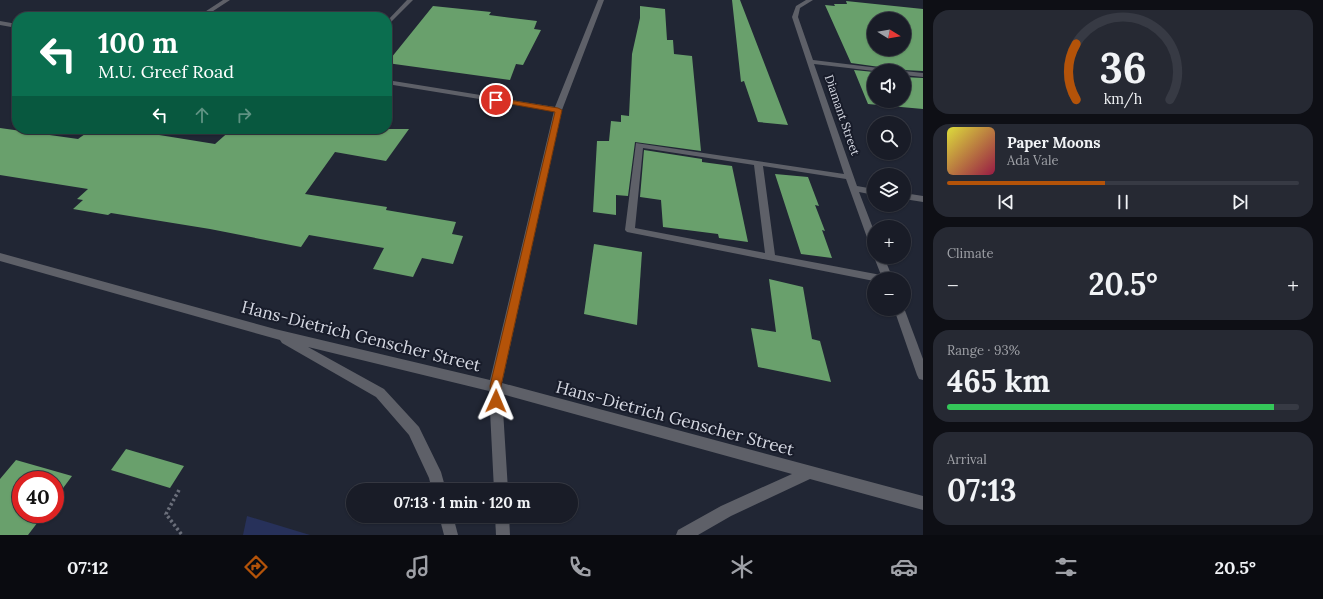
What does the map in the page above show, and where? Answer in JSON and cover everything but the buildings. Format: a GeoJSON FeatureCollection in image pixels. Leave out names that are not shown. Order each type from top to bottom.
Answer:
{"type":"FeatureCollection","features":[{"type":"Feature","properties":{"kind":"street"},"geometry":{"type":"LineString","coordinates":[[208,12],[227,0]]}},
{"type":"Feature","properties":{"kind":"street"},"geometry":{"type":"LineString","coordinates":[[392,19],[410,0]]}},
{"type":"Feature","properties":{"kind":"street"},"geometry":{"type":"LineString","coordinates":[[500,483],[495,386],[558,110],[600,0]]}},
{"type":"Feature","properties":{"kind":"street","name":"Diamant Street"},"geometry":{"type":"LineString","coordinates":[[810,0],[798,7],[795,17],[849,177],[867,224]]}},
{"type":"Feature","properties":{"kind":"street"},"geometry":{"type":"LineString","coordinates":[[0,23],[12,25]]}},
{"type":"Feature","properties":{"kind":"street"},"geometry":{"type":"LineString","coordinates":[[811,62],[867,69]]}},
{"type":"Feature","properties":{"kind":"street"},"geometry":{"type":"LineString","coordinates":[[911,74],[923,75]]}},
{"type":"Feature","properties":{"kind":"street"},"geometry":{"type":"LineString","coordinates":[[392,83],[558,110]]}},
{"type":"Feature","properties":{"kind":"street"},"geometry":{"type":"LineString","coordinates":[[849,177],[639,145],[630,230],[867,276]]}},
{"type":"Feature","properties":{"kind":"street"},"geometry":{"type":"LineString","coordinates":[[758,163],[771,258]]}},
{"type":"Feature","properties":{"kind":"street"},"geometry":{"type":"LineString","coordinates":[[854,188],[867,191]]}},
{"type":"Feature","properties":{"kind":"street"},"geometry":{"type":"LineString","coordinates":[[911,197],[923,199]]}},
{"type":"Feature","properties":{"kind":"street","name":"Hans-Dietrich Genscher Street"},"geometry":{"type":"LineString","coordinates":[[0,257],[275,334],[495,386],[923,503]]}},
{"type":"Feature","properties":{"kind":"street"},"geometry":{"type":"LineString","coordinates":[[901,316],[923,375]]}},
{"type":"Feature","properties":{"kind":"street"},"geometry":{"type":"LineString","coordinates":[[275,334],[380,393],[414,431],[437,483]]}},
{"type":"Feature","properties":{"kind":"street"},"geometry":{"type":"LineString","coordinates":[[683,535],[724,512],[784,487],[810,472]]}},
{"type":"Feature","properties":{"kind":"street"},"geometry":{"type":"LineString","coordinates":[[448,523],[451,535]]}},
{"type":"Feature","properties":{"kind":"street"},"geometry":{"type":"LineString","coordinates":[[502,523],[503,535]]}},
{"type":"Feature","properties":{"kind":"path"},"geometry":{"type":"LineString","coordinates":[[179,490],[166,514],[182,535]]}},
{"type":"Feature","properties":{"kind":"shaded area"},"geometry":{"type":"Polygon","coordinates":[[[247,516],[310,535],[243,535],[247,516]]]}},
{"type":"Feature","properties":{"kind":"route"},"geometry":{"type":"LineString","coordinates":[[496,100],[558,110],[495,386],[496,401]]}}]}
